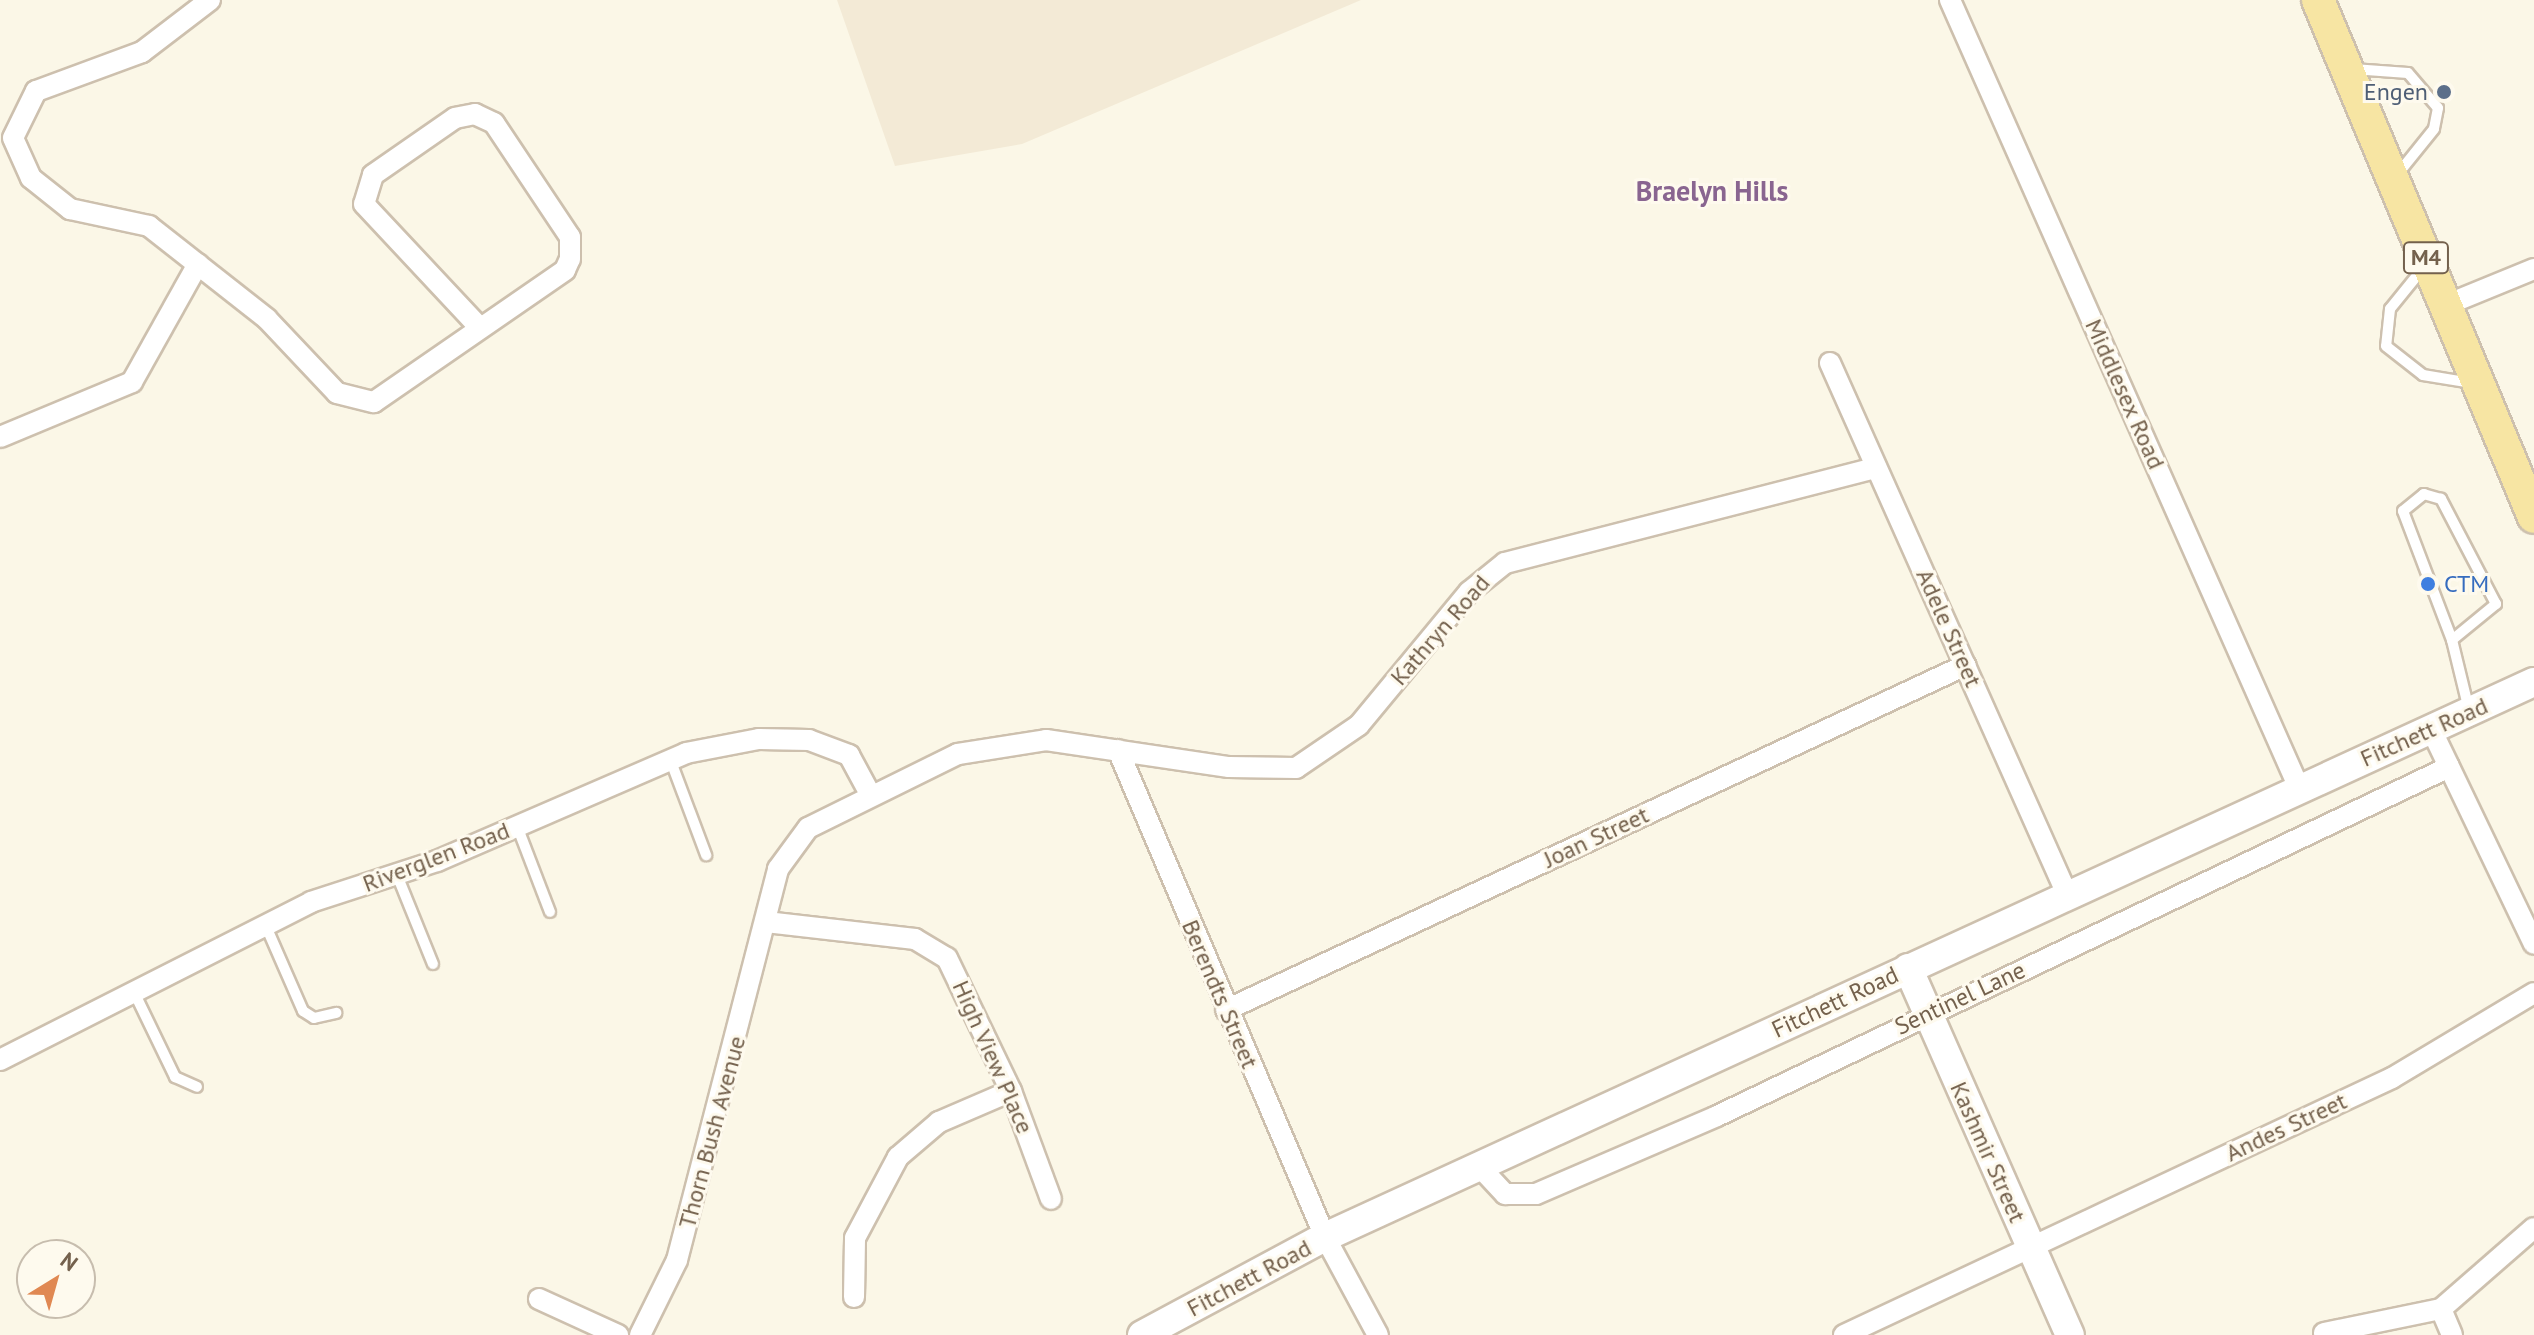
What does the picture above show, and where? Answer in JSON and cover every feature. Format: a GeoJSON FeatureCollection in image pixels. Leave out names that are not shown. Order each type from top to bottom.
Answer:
{"type":"FeatureCollection","features":[{"type":"Feature","properties":{"kind":"main road","name":"M4"},"geometry":{"type":"LineString","coordinates":[[2318,0],[2534,517]]}},
{"type":"Feature","properties":{"kind":"street"},"geometry":{"type":"LineString","coordinates":[[210,0],[142,52],[36,91],[13,138],[31,178],[60,203],[135,219],[267,319],[337,393],[361,403],[389,397],[479,327],[565,270],[572,247],[494,123],[475,114],[455,118],[373,175],[364,204],[479,327]]}},
{"type":"Feature","properties":{"kind":"street","name":"Middlesex Road"},"geometry":{"type":"LineString","coordinates":[[1950,0],[2299,788]]}},
{"type":"Feature","properties":{"kind":"street"},"geometry":{"type":"LineString","coordinates":[[0,437],[132,382],[198,264]]}},
{"type":"Feature","properties":{"kind":"street"},"geometry":{"type":"LineString","coordinates":[[2446,305],[2534,269]]}},
{"type":"Feature","properties":{"kind":"street","name":"Adele Street"},"geometry":{"type":"LineString","coordinates":[[1830,363],[2067,894]]}},
{"type":"Feature","properties":{"kind":"street","name":"Kathryn Road"},"geometry":{"type":"LineString","coordinates":[[869,792],[991,747],[1046,740],[1229,767],[1296,768],[1359,725],[1469,592],[1505,563],[1876,468]]}},
{"type":"Feature","properties":{"kind":"street","name":"Joan Street"},"geometry":{"type":"LineString","coordinates":[[1226,1010],[1966,665]]}},
{"type":"Feature","properties":{"kind":"street","name":"Fitchett Road"},"geometry":{"type":"LineString","coordinates":[[1142,1335],[1325,1237],[1478,1165],[2534,682]]}},
{"type":"Feature","properties":{"kind":"street"},"geometry":{"type":"LineString","coordinates":[[2431,729],[2534,944]]}},
{"type":"Feature","properties":{"kind":"street","name":"Riverglen Road"},"geometry":{"type":"LineString","coordinates":[[0,1060],[265,924],[397,875],[670,759],[722,743],[809,740],[849,755],[869,792]]}},
{"type":"Feature","properties":{"kind":"street","name":"Berendts Street"},"geometry":{"type":"LineString","coordinates":[[1118,750],[1325,1237],[1378,1335]]}},
{"type":"Feature","properties":{"kind":"street","name":"Sentinel Lane"},"geometry":{"type":"LineString","coordinates":[[1478,1165],[1505,1194],[1536,1194],[2449,767]]}},
{"type":"Feature","properties":{"kind":"street","name":"Thorn Bush Avenue"},"geometry":{"type":"LineString","coordinates":[[640,1335],[682,1245],[766,922],[793,842],[869,792]]}},
{"type":"Feature","properties":{"kind":"street","name":"High View Place"},"geometry":{"type":"LineString","coordinates":[[766,922],[931,945],[960,980],[1011,1091],[1051,1199]]}},
{"type":"Feature","properties":{"kind":"street","name":"Kashmir Street"},"geometry":{"type":"LineString","coordinates":[[1908,968],[2070,1335]]}},
{"type":"Feature","properties":{"kind":"street","name":"Andes Street"},"geometry":{"type":"LineString","coordinates":[[1844,1335],[2029,1245],[2392,1078],[2534,993]]}},
{"type":"Feature","properties":{"kind":"street"},"geometry":{"type":"LineString","coordinates":[[854,1297],[855,1238],[898,1157],[939,1122],[1011,1091]]}},
{"type":"Feature","properties":{"kind":"street"},"geometry":{"type":"LineString","coordinates":[[2324,1333],[2441,1309],[2534,1228]]}},
{"type":"Feature","properties":{"kind":"street"},"geometry":{"type":"LineString","coordinates":[[539,1299],[618,1335]]}},
{"type":"Feature","properties":{"kind":"street"},"geometry":{"type":"LineString","coordinates":[[2441,1309],[2452,1335]]}},
{"type":"Feature","properties":{"kind":"lane"},"geometry":{"type":"LineString","coordinates":[[2347,69],[2408,73],[2438,108],[2434,129],[2393,179]]}},
{"type":"Feature","properties":{"kind":"lane"},"geometry":{"type":"LineString","coordinates":[[2428,263],[2390,309],[2386,346],[2423,375],[2478,383]]}},
{"type":"Feature","properties":{"kind":"lane"},"geometry":{"type":"LineString","coordinates":[[2452,640],[2496,604],[2441,499],[2424,494],[2403,511],[2452,640],[2470,711]]}},
{"type":"Feature","properties":{"kind":"lane"},"geometry":{"type":"LineString","coordinates":[[670,759],[706,855]]}},
{"type":"Feature","properties":{"kind":"lane"},"geometry":{"type":"LineString","coordinates":[[517,826],[550,912]]}},
{"type":"Feature","properties":{"kind":"lane"},"geometry":{"type":"LineString","coordinates":[[397,875],[433,964]]}},
{"type":"Feature","properties":{"kind":"lane"},"geometry":{"type":"LineString","coordinates":[[265,924],[303,1011],[314,1018],[336,1013]]}},
{"type":"Feature","properties":{"kind":"lane"},"geometry":{"type":"LineString","coordinates":[[133,990],[175,1077],[197,1087]]}},
{"type":"Feature","properties":{"kind":"shaded area"},"geometry":{"type":"Polygon","coordinates":[[[837,0],[1361,0],[1022,144],[895,166],[837,0]]]}},
{"type":"Feature","properties":{"kind":"place","name":"Engen"},"geometry":{"type":"Point","coordinates":[2444,92]}},
{"type":"Feature","properties":{"kind":"place","name":"CTM"},"geometry":{"type":"Point","coordinates":[2428,584]}},
{"type":"Feature","properties":{"kind":"district","name":"Braelyn Hills"},"geometry":{"type":"Point","coordinates":[1712,191]}}]}
